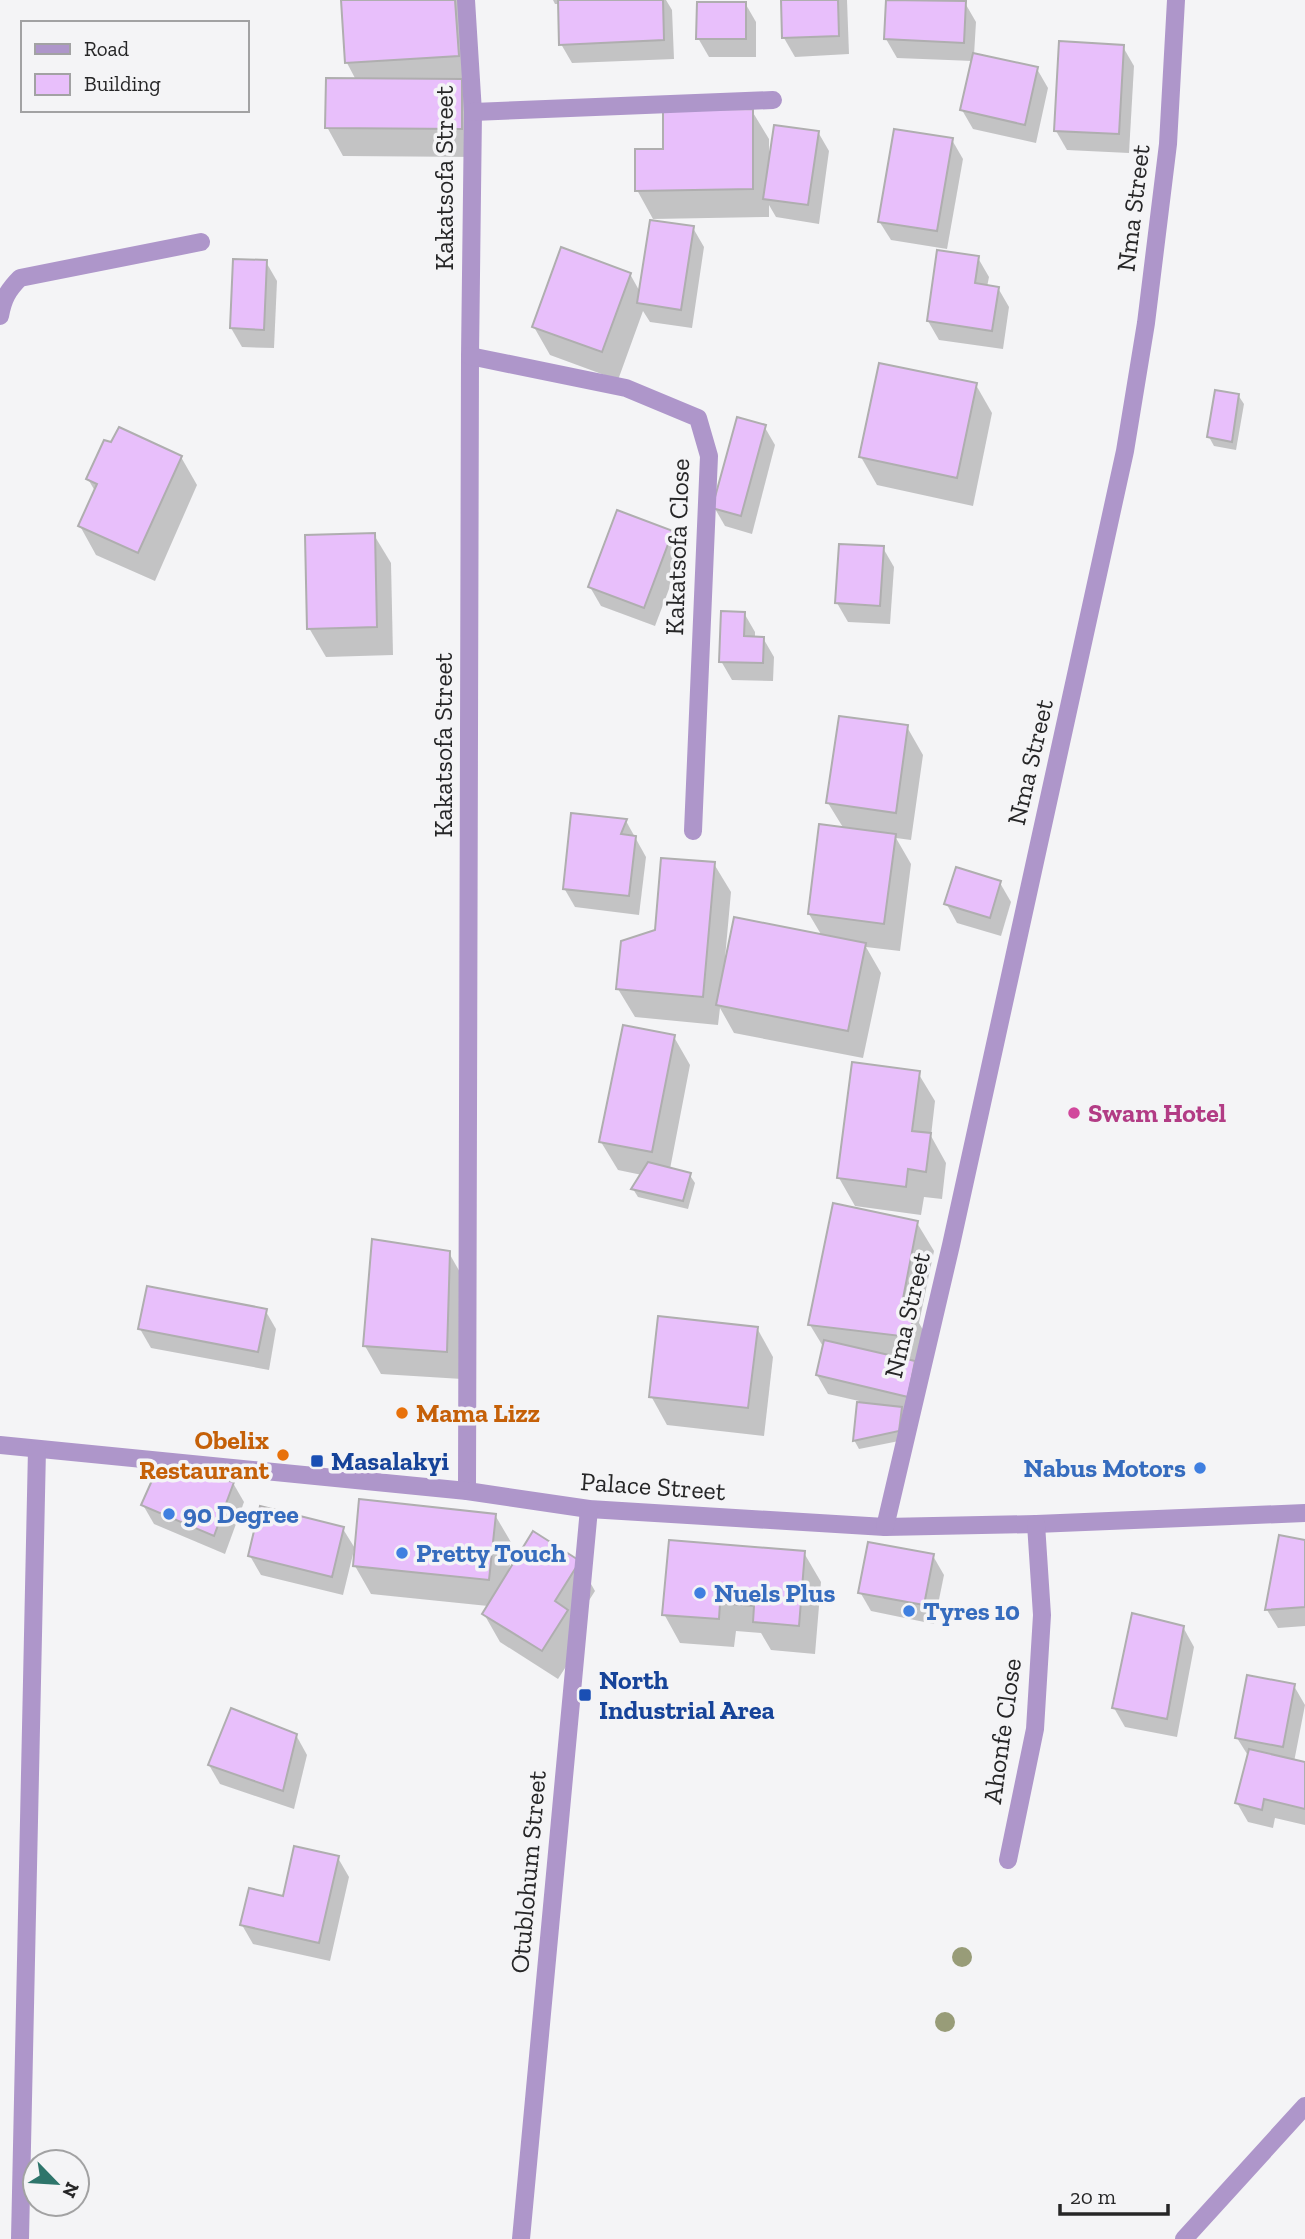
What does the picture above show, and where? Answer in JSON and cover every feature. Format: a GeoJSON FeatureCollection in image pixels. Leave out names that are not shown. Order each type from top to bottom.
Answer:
{"type":"FeatureCollection","features":[{"type":"Feature","properties":{"kind":"street","name":"Kakatsofa Street"},"geometry":{"type":"LineString","coordinates":[[466,0],[473,112],[467,1491]]}},
{"type":"Feature","properties":{"kind":"street","name":"Nma Street"},"geometry":{"type":"LineString","coordinates":[[885,1527],[951,1245],[1125,451],[1146,323],[1168,144],[1177,0]]}},
{"type":"Feature","properties":{"kind":"street"},"geometry":{"type":"LineString","coordinates":[[473,112],[773,100]]}},
{"type":"Feature","properties":{"kind":"street"},"geometry":{"type":"LineString","coordinates":[[0,316],[2,301],[8,289],[20,278],[201,242]]}},
{"type":"Feature","properties":{"kind":"street","name":"Kakatsofa Close"},"geometry":{"type":"LineString","coordinates":[[470,356],[626,388],[698,418],[709,456],[693,831]]}},
{"type":"Feature","properties":{"kind":"street","name":"Palace Street"},"geometry":{"type":"LineString","coordinates":[[0,1445],[467,1491],[589,1509],[885,1527],[1305,1513]]}},
{"type":"Feature","properties":{"kind":"street"},"geometry":{"type":"LineString","coordinates":[[20,2239],[37,1449]]}},
{"type":"Feature","properties":{"kind":"street","name":"Otublohum Street"},"geometry":{"type":"LineString","coordinates":[[520,2239],[589,1509]]}},
{"type":"Feature","properties":{"kind":"street","name":"Ahonfe Close"},"geometry":{"type":"LineString","coordinates":[[1008,1860],[1035,1729],[1042,1615],[1036,1524]]}},
{"type":"Feature","properties":{"kind":"street"},"geometry":{"type":"LineString","coordinates":[[1184,2239],[1305,2106]]}},
{"type":"Feature","properties":{"kind":"building"},"geometry":{"type":"Polygon","coordinates":[[[341,0],[455,0],[459,56],[345,63],[341,0]]]}},
{"type":"Feature","properties":{"kind":"building"},"geometry":{"type":"Polygon","coordinates":[[[558,0],[663,0],[664,40],[559,45],[558,0]]]}},
{"type":"Feature","properties":{"kind":"building"},"geometry":{"type":"Polygon","coordinates":[[[781,0],[838,0],[839,36],[782,38],[781,0]]]}},
{"type":"Feature","properties":{"kind":"building"},"geometry":{"type":"Polygon","coordinates":[[[886,0],[966,1],[964,43],[884,39],[886,0]]]}},
{"type":"Feature","properties":{"kind":"building"},"geometry":{"type":"Polygon","coordinates":[[[697,2],[746,2],[746,39],[696,39],[697,2]]]}},
{"type":"Feature","properties":{"kind":"building"},"geometry":{"type":"Polygon","coordinates":[[[1059,41],[1124,45],[1119,134],[1054,131],[1059,41]]]}},
{"type":"Feature","properties":{"kind":"building"},"geometry":{"type":"Polygon","coordinates":[[[973,53],[1038,67],[1025,125],[960,110],[973,53]]]}},
{"type":"Feature","properties":{"kind":"building"},"geometry":{"type":"Polygon","coordinates":[[[326,78],[462,79],[462,129],[325,128],[326,78]]]}},
{"type":"Feature","properties":{"kind":"building"},"geometry":{"type":"Polygon","coordinates":[[[753,109],[753,189],[635,191],[635,149],[663,149],[663,110],[753,109]]]}},
{"type":"Feature","properties":{"kind":"building"},"geometry":{"type":"Polygon","coordinates":[[[774,125],[819,131],[808,205],[763,199],[774,125]]]}},
{"type":"Feature","properties":{"kind":"building"},"geometry":{"type":"Polygon","coordinates":[[[894,129],[953,138],[937,231],[878,222],[894,129]]]}},
{"type":"Feature","properties":{"kind":"building"},"geometry":{"type":"Polygon","coordinates":[[[650,220],[694,226],[681,310],[637,303],[650,220]]]}},
{"type":"Feature","properties":{"kind":"building"},"geometry":{"type":"Polygon","coordinates":[[[561,247],[631,273],[602,352],[532,327],[561,247]]]}},
{"type":"Feature","properties":{"kind":"building"},"geometry":{"type":"Polygon","coordinates":[[[937,250],[979,256],[975,283],[999,287],[992,331],[927,321],[937,250]]]}},
{"type":"Feature","properties":{"kind":"building"},"geometry":{"type":"Polygon","coordinates":[[[233,259],[267,260],[264,330],[230,328],[233,259]]]}},
{"type":"Feature","properties":{"kind":"building"},"geometry":{"type":"Polygon","coordinates":[[[879,363],[977,383],[957,478],[859,457],[879,363]]]}},
{"type":"Feature","properties":{"kind":"building"},"geometry":{"type":"Polygon","coordinates":[[[1215,390],[1239,394],[1232,442],[1207,437],[1215,390]]]}},
{"type":"Feature","properties":{"kind":"building"},"geometry":{"type":"Polygon","coordinates":[[[737,417],[766,425],[741,516],[712,508],[737,417]]]}},
{"type":"Feature","properties":{"kind":"building"},"geometry":{"type":"Polygon","coordinates":[[[119,427],[182,456],[138,553],[78,526],[97,484],[86,479],[104,440],[111,442],[119,427]]]}},
{"type":"Feature","properties":{"kind":"building"},"geometry":{"type":"Polygon","coordinates":[[[617,510],[673,531],[644,608],[588,587],[617,510]]]}},
{"type":"Feature","properties":{"kind":"building"},"geometry":{"type":"Polygon","coordinates":[[[375,533],[377,627],[307,629],[305,535],[375,533]]]}},
{"type":"Feature","properties":{"kind":"building"},"geometry":{"type":"Polygon","coordinates":[[[839,544],[884,546],[880,606],[835,603],[839,544]]]}},
{"type":"Feature","properties":{"kind":"building"},"geometry":{"type":"Polygon","coordinates":[[[721,611],[745,612],[744,636],[764,637],[763,663],[719,662],[721,611]]]}},
{"type":"Feature","properties":{"kind":"building"},"geometry":{"type":"Polygon","coordinates":[[[839,716],[908,725],[896,813],[826,803],[839,716]]]}},
{"type":"Feature","properties":{"kind":"building"},"geometry":{"type":"Polygon","coordinates":[[[571,813],[627,819],[621,834],[636,836],[629,896],[563,889],[571,813]]]}},
{"type":"Feature","properties":{"kind":"building"},"geometry":{"type":"Polygon","coordinates":[[[819,824],[896,834],[884,924],[808,914],[819,824]]]}},
{"type":"Feature","properties":{"kind":"building"},"geometry":{"type":"Polygon","coordinates":[[[661,858],[715,862],[703,997],[616,989],[621,941],[655,930],[661,858]]]}},
{"type":"Feature","properties":{"kind":"building"},"geometry":{"type":"Polygon","coordinates":[[[956,867],[1001,881],[990,918],[944,904],[956,867]]]}},
{"type":"Feature","properties":{"kind":"building"},"geometry":{"type":"Polygon","coordinates":[[[734,917],[866,943],[848,1031],[716,1005],[734,917]]]}},
{"type":"Feature","properties":{"kind":"building"},"geometry":{"type":"Polygon","coordinates":[[[623,1025],[675,1035],[652,1152],[599,1142],[623,1025]]]}},
{"type":"Feature","properties":{"kind":"building"},"geometry":{"type":"Polygon","coordinates":[[[852,1062],[920,1071],[912,1131],[931,1133],[926,1172],[908,1169],[906,1187],[837,1178],[852,1062]]]}},
{"type":"Feature","properties":{"kind":"building"},"geometry":{"type":"Polygon","coordinates":[[[648,1162],[691,1173],[683,1201],[631,1189],[648,1162]]]}},
{"type":"Feature","properties":{"kind":"building"},"geometry":{"type":"Polygon","coordinates":[[[833,1203],[918,1221],[901,1309],[915,1312],[909,1337],[808,1325],[833,1203]]]}},
{"type":"Feature","properties":{"kind":"building"},"geometry":{"type":"Polygon","coordinates":[[[372,1239],[450,1251],[447,1352],[363,1346],[372,1239]]]}},
{"type":"Feature","properties":{"kind":"building"},"geometry":{"type":"Polygon","coordinates":[[[147,1286],[267,1309],[258,1352],[138,1329],[147,1286]]]}},
{"type":"Feature","properties":{"kind":"building"},"geometry":{"type":"Polygon","coordinates":[[[658,1316],[758,1327],[748,1408],[649,1397],[658,1316]]]}},
{"type":"Feature","properties":{"kind":"building"},"geometry":{"type":"Polygon","coordinates":[[[824,1340],[915,1361],[908,1397],[816,1375],[824,1340]]]}},
{"type":"Feature","properties":{"kind":"building"},"geometry":{"type":"Polygon","coordinates":[[[857,1402],[902,1407],[899,1431],[853,1441],[857,1402]]]}},
{"type":"Feature","properties":{"kind":"building"},"geometry":{"type":"Polygon","coordinates":[[[158,1467],[234,1482],[214,1536],[141,1505],[158,1467]]]}},
{"type":"Feature","properties":{"kind":"building"},"geometry":{"type":"Polygon","coordinates":[[[359,1499],[496,1514],[489,1580],[353,1566],[359,1499]]]}},
{"type":"Feature","properties":{"kind":"building"},"geometry":{"type":"Polygon","coordinates":[[[260,1506],[344,1527],[332,1577],[248,1556],[260,1506]]]}},
{"type":"Feature","properties":{"kind":"building"},"geometry":{"type":"Polygon","coordinates":[[[533,1531],[580,1561],[555,1601],[568,1610],[542,1651],[482,1614],[533,1531]]]}},
{"type":"Feature","properties":{"kind":"building"},"geometry":{"type":"Polygon","coordinates":[[[1279,1535],[1305,1540],[1305,1607],[1265,1610],[1279,1535]]]}},
{"type":"Feature","properties":{"kind":"building"},"geometry":{"type":"Polygon","coordinates":[[[669,1540],[805,1551],[799,1626],[753,1622],[754,1606],[720,1603],[719,1619],[662,1615],[669,1540]]]}},
{"type":"Feature","properties":{"kind":"building"},"geometry":{"type":"Polygon","coordinates":[[[868,1542],[934,1554],[924,1605],[858,1593],[868,1542]]]}},
{"type":"Feature","properties":{"kind":"building"},"geometry":{"type":"Polygon","coordinates":[[[1132,1613],[1184,1626],[1167,1719],[1112,1708],[1132,1613]]]}},
{"type":"Feature","properties":{"kind":"building"},"geometry":{"type":"Polygon","coordinates":[[[1247,1675],[1295,1684],[1283,1747],[1235,1738],[1247,1675]]]}},
{"type":"Feature","properties":{"kind":"building"},"geometry":{"type":"Polygon","coordinates":[[[231,1708],[297,1734],[283,1791],[208,1765],[231,1708]]]}},
{"type":"Feature","properties":{"kind":"building"},"geometry":{"type":"Polygon","coordinates":[[[1249,1749],[1305,1762],[1305,1809],[1264,1799],[1262,1810],[1235,1803],[1249,1749]]]}},
{"type":"Feature","properties":{"kind":"building"},"geometry":{"type":"Polygon","coordinates":[[[294,1846],[339,1856],[319,1943],[240,1925],[249,1888],[283,1896],[294,1846]]]}},
{"type":"Feature","properties":{"kind":"place","name":"Swam Hotel"},"geometry":{"type":"Point","coordinates":[1074,1113]}},
{"type":"Feature","properties":{"kind":"place","name":"Mama Lizz"},"geometry":{"type":"Point","coordinates":[402,1413]}},
{"type":"Feature","properties":{"kind":"place","name":"Obelix Restaurant"},"geometry":{"type":"Point","coordinates":[283,1455]}},
{"type":"Feature","properties":{"kind":"place","name":"Masalakyi"},"geometry":{"type":"Point","coordinates":[317,1461]}},
{"type":"Feature","properties":{"kind":"place","name":"Nabus Motors"},"geometry":{"type":"Point","coordinates":[1200,1468]}},
{"type":"Feature","properties":{"kind":"place","name":"90 Degree"},"geometry":{"type":"Point","coordinates":[169,1514]}},
{"type":"Feature","properties":{"kind":"place","name":"Pretty Touch"},"geometry":{"type":"Point","coordinates":[402,1553]}},
{"type":"Feature","properties":{"kind":"place","name":"Nuels Plus"},"geometry":{"type":"Point","coordinates":[700,1593]}},
{"type":"Feature","properties":{"kind":"place","name":"Tyres 10"},"geometry":{"type":"Point","coordinates":[909,1611]}},
{"type":"Feature","properties":{"kind":"place","name":"North Industrial Area"},"geometry":{"type":"Point","coordinates":[585,1695]}}]}
